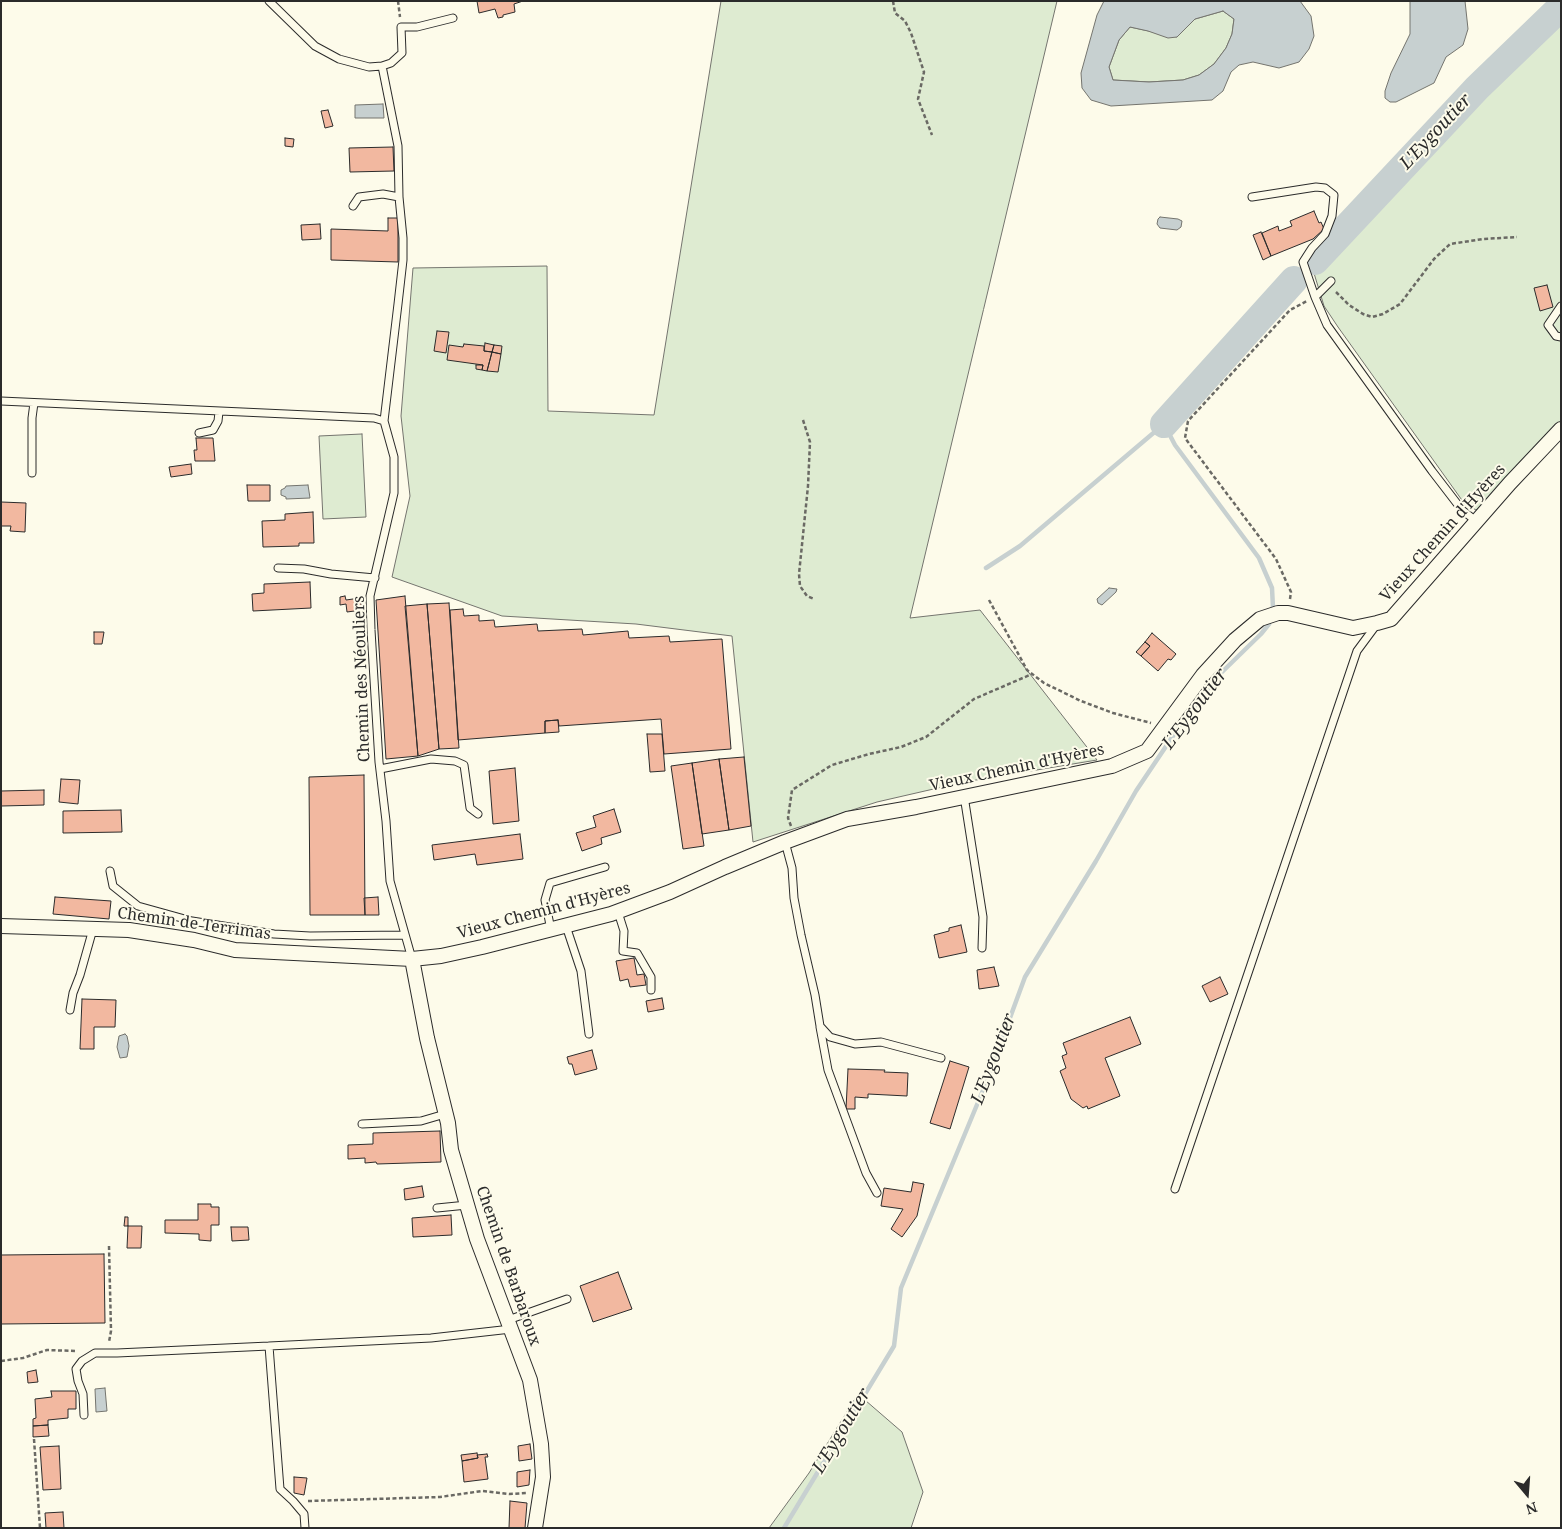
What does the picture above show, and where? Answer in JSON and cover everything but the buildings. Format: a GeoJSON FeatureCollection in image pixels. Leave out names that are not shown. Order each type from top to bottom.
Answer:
{"type":"FeatureCollection","features":[{"type":"Feature","properties":{"kind":"street","name":"Vieux Chemin d'Hyères"},"geometry":{"type":"LineString","coordinates":[[412,959],[441,956],[474,949],[618,912],[670,892],[725,866],[847,820],[1112,766],[1147,751],[1203,675],[1235,640],[1260,619],[1278,613],[1288,613],[1353,628],[1391,619],[1476,521],[1561,429]]}},
{"type":"Feature","properties":{"kind":"street","name":"Chemin de Terrimas"},"geometry":{"type":"LineString","coordinates":[[1,926],[129,930],[194,940],[235,950],[412,959]]}},
{"type":"Feature","properties":{"kind":"street","name":"Chemin de Barbaroux"},"geometry":{"type":"LineString","coordinates":[[412,959],[427,1038],[446,1114],[451,1150],[477,1239],[530,1380],[541,1444],[543,1477],[535,1528]]}},
{"type":"Feature","properties":{"kind":"lane"},"geometry":{"type":"LineString","coordinates":[[269,1],[315,46],[340,59],[369,67],[390,63],[402,53],[401,27],[417,27],[453,18]]}},
{"type":"Feature","properties":{"kind":"lane"},"geometry":{"type":"LineString","coordinates":[[1,401],[374,418],[384,421],[403,238],[399,197],[398,146],[382,66]]}},
{"type":"Feature","properties":{"kind":"lane"},"geometry":{"type":"LineString","coordinates":[[1252,197],[1316,187],[1325,188],[1334,195],[1332,216],[1324,234],[1302,262],[1315,297],[1327,324],[1341,345],[1432,471],[1462,510],[1476,521]]}},
{"type":"Feature","properties":{"kind":"lane"},"geometry":{"type":"LineString","coordinates":[[353,206],[359,197],[383,194],[399,197]]}},
{"type":"Feature","properties":{"kind":"lane"},"geometry":{"type":"LineString","coordinates":[[1315,297],[1329,283]]}},
{"type":"Feature","properties":{"kind":"lane"},"geometry":{"type":"LineString","coordinates":[[1561,306],[1548,325],[1556,336],[1561,337]]}},
{"type":"Feature","properties":{"kind":"lane"},"geometry":{"type":"LineString","coordinates":[[32,473],[34,404]]}},
{"type":"Feature","properties":{"kind":"lane"},"geometry":{"type":"LineString","coordinates":[[199,433],[213,430],[218,421],[219,412]]}},
{"type":"Feature","properties":{"kind":"lane","name":"Chemin des Néouliers"},"geometry":{"type":"LineString","coordinates":[[384,421],[394,457],[394,493],[370,596],[371,630],[380,769],[390,880],[412,959]]}},
{"type":"Feature","properties":{"kind":"lane"},"geometry":{"type":"LineString","coordinates":[[278,568],[304,569],[331,574],[374,578]]}},
{"type":"Feature","properties":{"kind":"lane"},"geometry":{"type":"LineString","coordinates":[[1175,1189],[1357,651],[1377,623]]}},
{"type":"Feature","properties":{"kind":"lane"},"geometry":{"type":"LineString","coordinates":[[380,769],[431,759],[455,761],[464,765],[470,808],[478,814]]}},
{"type":"Feature","properties":{"kind":"lane"},"geometry":{"type":"LineString","coordinates":[[964,796],[983,917],[982,948]]}},
{"type":"Feature","properties":{"kind":"lane"},"geometry":{"type":"LineString","coordinates":[[790,840],[794,898],[815,995],[828,1070],[866,1173],[877,1193]]}},
{"type":"Feature","properties":{"kind":"lane"},"geometry":{"type":"LineString","coordinates":[[551,930],[545,900],[550,883],[605,867]]}},
{"type":"Feature","properties":{"kind":"lane"},"geometry":{"type":"LineString","coordinates":[[110,871],[113,886],[138,906],[192,922],[274,934],[310,936],[405,935]]}},
{"type":"Feature","properties":{"kind":"lane"},"geometry":{"type":"LineString","coordinates":[[618,912],[624,931],[623,951],[637,953],[651,977],[651,990]]}},
{"type":"Feature","properties":{"kind":"lane"},"geometry":{"type":"LineString","coordinates":[[566,926],[581,971],[589,1034]]}},
{"type":"Feature","properties":{"kind":"lane"},"geometry":{"type":"LineString","coordinates":[[70,1010],[73,993],[93,929]]}},
{"type":"Feature","properties":{"kind":"lane"},"geometry":{"type":"LineString","coordinates":[[820,1026],[830,1037],[855,1044],[881,1042],[941,1058]]}},
{"type":"Feature","properties":{"kind":"lane"},"geometry":{"type":"LineString","coordinates":[[362,1124],[422,1121],[446,1114]]}},
{"type":"Feature","properties":{"kind":"lane"},"geometry":{"type":"LineString","coordinates":[[437,1208],[467,1205]]}},
{"type":"Feature","properties":{"kind":"lane"},"geometry":{"type":"LineString","coordinates":[[84,1415],[83,1394],[76,1369],[95,1353],[431,1338],[509,1324],[567,1299]]}},
{"type":"Feature","properties":{"kind":"lane"},"geometry":{"type":"LineString","coordinates":[[270,1346],[280,1488],[304,1514],[305,1528]]}},
{"type":"Feature","properties":{"kind":"path"},"geometry":{"type":"LineString","coordinates":[[398,1],[401,27]]}},
{"type":"Feature","properties":{"kind":"path"},"geometry":{"type":"LineString","coordinates":[[893,1],[896,13],[905,21],[911,32],[924,72],[918,100],[932,135]]}},
{"type":"Feature","properties":{"kind":"path"},"geometry":{"type":"LineString","coordinates":[[1329,283],[1349,305],[1363,314],[1372,317],[1383,314],[1400,304],[1434,259],[1450,244],[1517,236]]}},
{"type":"Feature","properties":{"kind":"path"},"geometry":{"type":"LineString","coordinates":[[1288,613],[1290,592],[1276,559],[1185,438],[1188,421],[1290,310],[1315,297]]}},
{"type":"Feature","properties":{"kind":"path"},"geometry":{"type":"LineString","coordinates":[[803,420],[810,442],[800,586],[807,596],[814,598]]}},
{"type":"Feature","properties":{"kind":"path"},"geometry":{"type":"LineString","coordinates":[[989,600],[1027,670],[1044,683],[1081,701],[1113,713],[1165,727]]}},
{"type":"Feature","properties":{"kind":"path"},"geometry":{"type":"LineString","coordinates":[[790,840],[788,818],[792,790],[832,765],[901,747],[926,736],[974,699],[1032,674]]}},
{"type":"Feature","properties":{"kind":"path"},"geometry":{"type":"LineString","coordinates":[[108,1353],[111,1331],[109,1246]]}},
{"type":"Feature","properties":{"kind":"path"},"geometry":{"type":"LineString","coordinates":[[1,1361],[23,1358],[47,1350],[95,1353]]}},
{"type":"Feature","properties":{"kind":"path"},"geometry":{"type":"LineString","coordinates":[[34,1439],[40,1528]]}},
{"type":"Feature","properties":{"kind":"path"},"geometry":{"type":"LineString","coordinates":[[293,1501],[440,1497],[482,1491],[510,1494],[541,1492]]}},
{"type":"Feature","properties":{"kind":"green space"},"geometry":{"type":"Polygon","coordinates":[[[721,1],[1057,1],[910,618],[980,610],[1097,760],[964,782],[877,802],[753,842],[732,636],[636,624],[502,616],[392,577],[410,496],[401,416],[413,268],[547,266],[548,411],[654,415],[721,1]]]}},
{"type":"Feature","properties":{"kind":"green space"},"geometry":{"type":"Polygon","coordinates":[[[1223,11],[1234,19],[1232,34],[1226,48],[1214,64],[1199,75],[1183,80],[1149,82],[1113,80],[1109,67],[1119,40],[1130,27],[1177,37],[1195,19],[1223,11]]]}},
{"type":"Feature","properties":{"kind":"green space"},"geometry":{"type":"Polygon","coordinates":[[[1561,15],[1561,421],[1486,504],[1476,510],[1464,503],[1338,327],[1324,306],[1313,270],[1561,15]]]}},
{"type":"Feature","properties":{"kind":"green space"},"geometry":{"type":"Polygon","coordinates":[[[362,434],[366,517],[323,519],[319,436],[362,434]]]}},
{"type":"Feature","properties":{"kind":"green space"},"geometry":{"type":"Polygon","coordinates":[[[858,1394],[902,1432],[923,1492],[911,1528],[769,1528],[809,1473],[858,1394]]]}},
{"type":"Feature","properties":{"kind":"shaded area"},"geometry":{"type":"Polygon","coordinates":[[[1104,1],[1300,1],[1311,16],[1314,36],[1309,49],[1299,62],[1279,68],[1253,62],[1239,65],[1231,72],[1223,91],[1212,100],[1111,106],[1091,100],[1082,88],[1081,73],[1097,15],[1104,1]],[[1223,11],[1195,19],[1177,37],[1168,38],[1130,27],[1119,40],[1109,67],[1113,80],[1149,82],[1183,80],[1199,75],[1214,64],[1226,48],[1232,34],[1234,19],[1223,11]]]}},
{"type":"Feature","properties":{"kind":"shaded area"},"geometry":{"type":"Polygon","coordinates":[[[1410,1],[1465,1],[1468,29],[1463,45],[1446,57],[1434,83],[1396,102],[1390,102],[1385,98],[1385,91],[1391,73],[1410,34],[1410,1]]]}},
{"type":"Feature","properties":{"kind":"shaded area"},"geometry":{"type":"Polygon","coordinates":[[[383,104],[384,118],[355,118],[355,105],[383,104]]]}},
{"type":"Feature","properties":{"kind":"shaded area"},"geometry":{"type":"Polygon","coordinates":[[[1160,217],[1178,219],[1182,221],[1181,227],[1177,230],[1160,228],[1157,224],[1160,217]]]}},
{"type":"Feature","properties":{"kind":"shaded area"},"geometry":{"type":"Polygon","coordinates":[[[308,485],[310,498],[286,499],[286,497],[281,495],[281,490],[286,486],[308,485]]]}},
{"type":"Feature","properties":{"kind":"shaded area"},"geometry":{"type":"Polygon","coordinates":[[[1109,588],[1117,589],[1116,592],[1102,605],[1098,603],[1097,599],[1109,588]]]}},
{"type":"Feature","properties":{"kind":"shaded area"},"geometry":{"type":"Polygon","coordinates":[[[125,1034],[129,1046],[127,1057],[120,1058],[117,1047],[119,1036],[125,1034]]]}},
{"type":"Feature","properties":{"kind":"shaded area"},"geometry":{"type":"Polygon","coordinates":[[[105,1388],[107,1411],[96,1412],[95,1389],[105,1388]]]}},
{"type":"Feature","properties":{"kind":"waterway","name":"L'Eygoutier"},"geometry":{"type":"LineString","coordinates":[[1315,261],[1477,88],[1561,7]]}},
{"type":"Feature","properties":{"kind":"waterway","name":"L'Eygoutier"},"geometry":{"type":"LineString","coordinates":[[1164,424],[1294,280]]}},
{"type":"Feature","properties":{"kind":"waterway"},"geometry":{"type":"LineString","coordinates":[[986,568],[1020,546],[1164,424],[1175,445],[1259,558],[1272,588],[1273,608]]}},
{"type":"Feature","properties":{"kind":"waterway","name":"L'Eygoutier"},"geometry":{"type":"LineString","coordinates":[[784,1528],[894,1346],[901,1288],[986,1083],[1025,977],[1096,861],[1136,791],[1183,721],[1221,673],[1269,624]]}}]}
